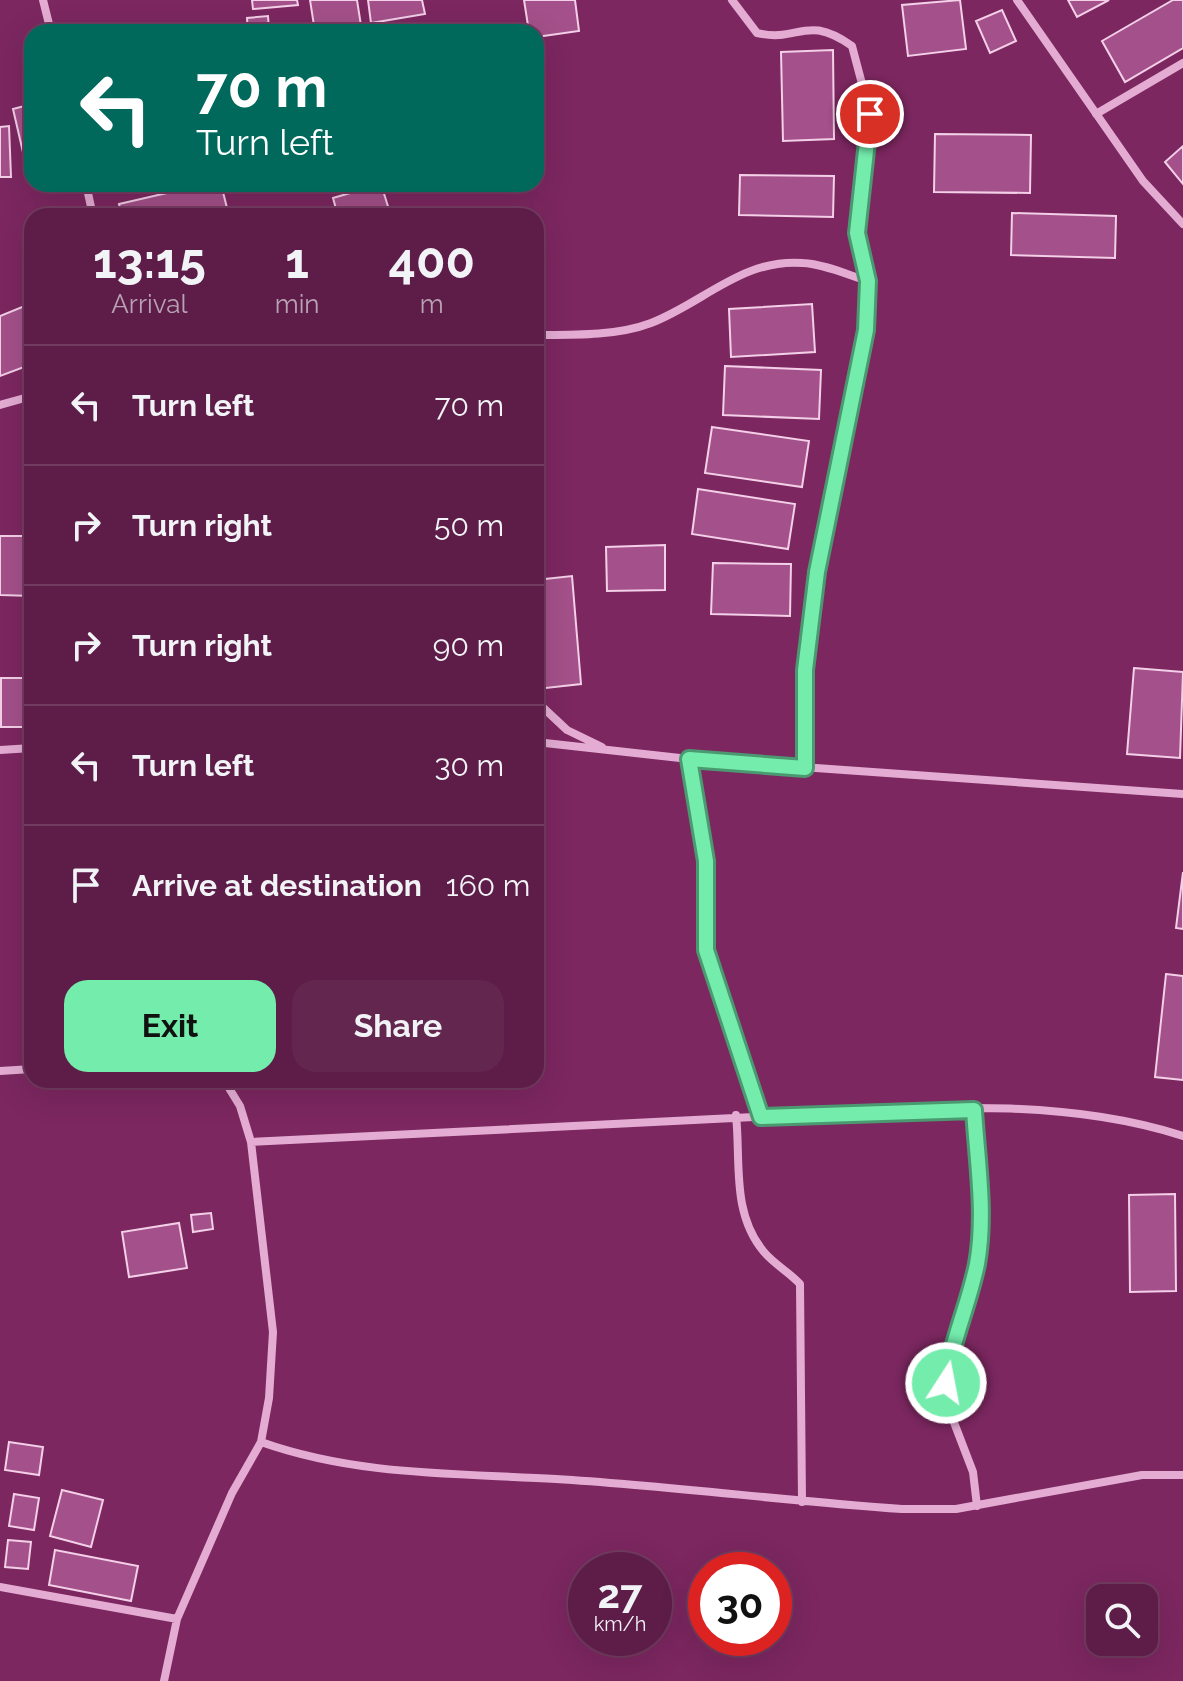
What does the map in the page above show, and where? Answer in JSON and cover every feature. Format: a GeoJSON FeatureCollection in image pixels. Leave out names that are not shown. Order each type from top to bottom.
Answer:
{"type":"FeatureCollection","features":[{"type":"Feature","properties":{"kind":"street"},"geometry":{"type":"LineString","coordinates":[[43,0],[49,24]]}},
{"type":"Feature","properties":{"kind":"street"},"geometry":{"type":"LineString","coordinates":[[732,0],[757,33],[775,37],[795,29],[830,30],[852,46],[870,114],[857,233],[868,281],[866,330],[817,572],[805,670],[805,768]]}},
{"type":"Feature","properties":{"kind":"street"},"geometry":{"type":"LineString","coordinates":[[1017,0],[1143,181],[1183,224]]}},
{"type":"Feature","properties":{"kind":"street"},"geometry":{"type":"LineString","coordinates":[[1096,114],[1183,63]]}},
{"type":"Feature","properties":{"kind":"street"},"geometry":{"type":"LineString","coordinates":[[544,335],[595,334],[651,323],[761,266],[803,263],[868,281]]}},
{"type":"Feature","properties":{"kind":"street"},"geometry":{"type":"LineString","coordinates":[[0,405],[24,398]]}},
{"type":"Feature","properties":{"kind":"street"},"geometry":{"type":"LineString","coordinates":[[544,708],[567,730],[610,751]]}},
{"type":"Feature","properties":{"kind":"street"},"geometry":{"type":"LineString","coordinates":[[544,743],[689,759],[1183,794]]}},
{"type":"Feature","properties":{"kind":"street"},"geometry":{"type":"LineString","coordinates":[[0,750],[24,748]]}},
{"type":"Feature","properties":{"kind":"street"},"geometry":{"type":"LineString","coordinates":[[689,759],[706,861],[706,950],[761,1117]]}},
{"type":"Feature","properties":{"kind":"street"},"geometry":{"type":"LineString","coordinates":[[0,1071],[24,1070]]}},
{"type":"Feature","properties":{"kind":"street"},"geometry":{"type":"LineString","coordinates":[[164,1681],[177,1619],[232,1493],[261,1442],[269,1398],[273,1332],[251,1142],[240,1106],[229,1088]]}},
{"type":"Feature","properties":{"kind":"street"},"geometry":{"type":"LineString","coordinates":[[974,1110],[980,1226],[977,1261],[949,1358],[946,1383],[950,1412],[973,1472],[977,1506]]}},
{"type":"Feature","properties":{"kind":"street"},"geometry":{"type":"LineString","coordinates":[[251,1142],[736,1115],[761,1117],[974,1110],[1081,1111],[1183,1136]]}},
{"type":"Feature","properties":{"kind":"street"},"geometry":{"type":"LineString","coordinates":[[736,1115],[740,1200],[752,1236],[766,1255],[800,1284],[802,1502]]}},
{"type":"Feature","properties":{"kind":"street"},"geometry":{"type":"LineString","coordinates":[[261,1442],[337,1464],[446,1476],[556,1479],[902,1509],[977,1506],[1142,1475],[1183,1475]]}},
{"type":"Feature","properties":{"kind":"street"},"geometry":{"type":"LineString","coordinates":[[0,1587],[177,1619]]}},
{"type":"Feature","properties":{"kind":"building"},"geometry":{"type":"Polygon","coordinates":[[[252,0],[297,0],[298,5],[253,9],[252,0]]]}},
{"type":"Feature","properties":{"kind":"building"},"geometry":{"type":"Polygon","coordinates":[[[310,0],[357,0],[361,24],[314,24],[310,0]]]}},
{"type":"Feature","properties":{"kind":"building"},"geometry":{"type":"Polygon","coordinates":[[[368,0],[422,0],[425,14],[371,23],[368,0]]]}},
{"type":"Feature","properties":{"kind":"building"},"geometry":{"type":"Polygon","coordinates":[[[524,0],[575,0],[579,31],[544,36],[544,24],[528,24],[524,0]]]}},
{"type":"Feature","properties":{"kind":"building"},"geometry":{"type":"Polygon","coordinates":[[[960,0],[966,49],[908,56],[902,5],[960,0]]]}},
{"type":"Feature","properties":{"kind":"building"},"geometry":{"type":"Polygon","coordinates":[[[1068,0],[1109,0],[1077,17],[1068,0]]]}},
{"type":"Feature","properties":{"kind":"building"},"geometry":{"type":"Polygon","coordinates":[[[1173,0],[1183,0],[1183,48],[1125,82],[1102,41],[1173,0]]]}},
{"type":"Feature","properties":{"kind":"building"},"geometry":{"type":"Polygon","coordinates":[[[1002,10],[1016,41],[990,53],[976,21],[1002,10]]]}},
{"type":"Feature","properties":{"kind":"building"},"geometry":{"type":"Polygon","coordinates":[[[268,16],[269,24],[247,24],[247,18],[268,16]]]}},
{"type":"Feature","properties":{"kind":"building"},"geometry":{"type":"Polygon","coordinates":[[[833,50],[834,139],[783,141],[781,52],[833,50]]]}},
{"type":"Feature","properties":{"kind":"building"},"geometry":{"type":"Polygon","coordinates":[[[24,106],[24,157],[13,109],[24,106]]]}},
{"type":"Feature","properties":{"kind":"building"},"geometry":{"type":"Polygon","coordinates":[[[9,126],[11,177],[0,177],[0,127],[9,126]]]}},
{"type":"Feature","properties":{"kind":"building"},"geometry":{"type":"Polygon","coordinates":[[[935,134],[1031,135],[1030,193],[934,192],[935,134]]]}},
{"type":"Feature","properties":{"kind":"building"},"geometry":{"type":"Polygon","coordinates":[[[1183,146],[1183,184],[1165,162],[1183,146]]]}},
{"type":"Feature","properties":{"kind":"building"},"geometry":{"type":"Polygon","coordinates":[[[740,175],[834,176],[833,217],[739,215],[740,175]]]}},
{"type":"Feature","properties":{"kind":"building"},"geometry":{"type":"Polygon","coordinates":[[[171,192],[223,192],[227,208],[120,208],[119,204],[171,192]]]}},
{"type":"Feature","properties":{"kind":"building"},"geometry":{"type":"Polygon","coordinates":[[[354,192],[384,192],[388,208],[336,208],[333,198],[354,192]]]}},
{"type":"Feature","properties":{"kind":"building"},"geometry":{"type":"Polygon","coordinates":[[[1012,213],[1116,216],[1115,258],[1011,255],[1012,213]]]}},
{"type":"Feature","properties":{"kind":"building"},"geometry":{"type":"Polygon","coordinates":[[[812,304],[815,352],[731,357],[729,309],[812,304]]]}},
{"type":"Feature","properties":{"kind":"building"},"geometry":{"type":"Polygon","coordinates":[[[24,306],[24,367],[0,376],[0,316],[24,306]]]}},
{"type":"Feature","properties":{"kind":"building"},"geometry":{"type":"Polygon","coordinates":[[[725,366],[821,370],[819,419],[723,415],[725,366]]]}},
{"type":"Feature","properties":{"kind":"building"},"geometry":{"type":"Polygon","coordinates":[[[712,427],[809,441],[802,487],[705,473],[712,427]]]}},
{"type":"Feature","properties":{"kind":"building"},"geometry":{"type":"Polygon","coordinates":[[[698,489],[795,504],[788,549],[692,534],[698,489]]]}},
{"type":"Feature","properties":{"kind":"building"},"geometry":{"type":"Polygon","coordinates":[[[0,536],[24,536],[24,596],[0,595],[0,536]]]}},
{"type":"Feature","properties":{"kind":"building"},"geometry":{"type":"Polygon","coordinates":[[[665,545],[665,590],[607,591],[606,547],[665,545]]]}},
{"type":"Feature","properties":{"kind":"building"},"geometry":{"type":"Polygon","coordinates":[[[713,563],[791,564],[790,616],[711,614],[713,563]]]}},
{"type":"Feature","properties":{"kind":"building"},"geometry":{"type":"Polygon","coordinates":[[[572,576],[581,684],[544,688],[544,579],[572,576]]]}},
{"type":"Feature","properties":{"kind":"building"},"geometry":{"type":"Polygon","coordinates":[[[1134,668],[1183,672],[1180,758],[1127,754],[1134,668]]]}},
{"type":"Feature","properties":{"kind":"building"},"geometry":{"type":"Polygon","coordinates":[[[1,678],[24,678],[24,727],[1,727],[1,678]]]}},
{"type":"Feature","properties":{"kind":"building"},"geometry":{"type":"Polygon","coordinates":[[[1183,872],[1183,929],[1176,928],[1183,872]]]}},
{"type":"Feature","properties":{"kind":"building"},"geometry":{"type":"Polygon","coordinates":[[[1166,974],[1183,976],[1183,1080],[1155,1077],[1166,974]]]}},
{"type":"Feature","properties":{"kind":"building"},"geometry":{"type":"Polygon","coordinates":[[[1175,1194],[1176,1291],[1130,1292],[1129,1195],[1175,1194]]]}},
{"type":"Feature","properties":{"kind":"building"},"geometry":{"type":"Polygon","coordinates":[[[211,1213],[213,1229],[193,1232],[191,1215],[211,1213]]]}},
{"type":"Feature","properties":{"kind":"building"},"geometry":{"type":"Polygon","coordinates":[[[179,1223],[187,1268],[129,1277],[122,1232],[179,1223]]]}},
{"type":"Feature","properties":{"kind":"building"},"geometry":{"type":"Polygon","coordinates":[[[9,1442],[43,1447],[39,1475],[5,1470],[9,1442]]]}},
{"type":"Feature","properties":{"kind":"building"},"geometry":{"type":"Polygon","coordinates":[[[62,1490],[103,1500],[91,1547],[50,1536],[62,1490]]]}},
{"type":"Feature","properties":{"kind":"building"},"geometry":{"type":"Polygon","coordinates":[[[14,1494],[39,1498],[34,1530],[9,1526],[14,1494]]]}},
{"type":"Feature","properties":{"kind":"building"},"geometry":{"type":"Polygon","coordinates":[[[8,1540],[31,1542],[28,1569],[5,1567],[8,1540]]]}},
{"type":"Feature","properties":{"kind":"building"},"geometry":{"type":"Polygon","coordinates":[[[55,1550],[138,1566],[131,1601],[49,1585],[55,1550]]]}},
{"type":"Feature","properties":{"kind":"route"},"geometry":{"type":"LineString","coordinates":[[870,114],[857,233],[868,281],[866,330],[817,572],[805,670],[805,768],[689,759],[706,861],[706,950],[761,1117],[974,1110],[980,1226],[977,1261],[949,1358],[946,1383]]}}]}
